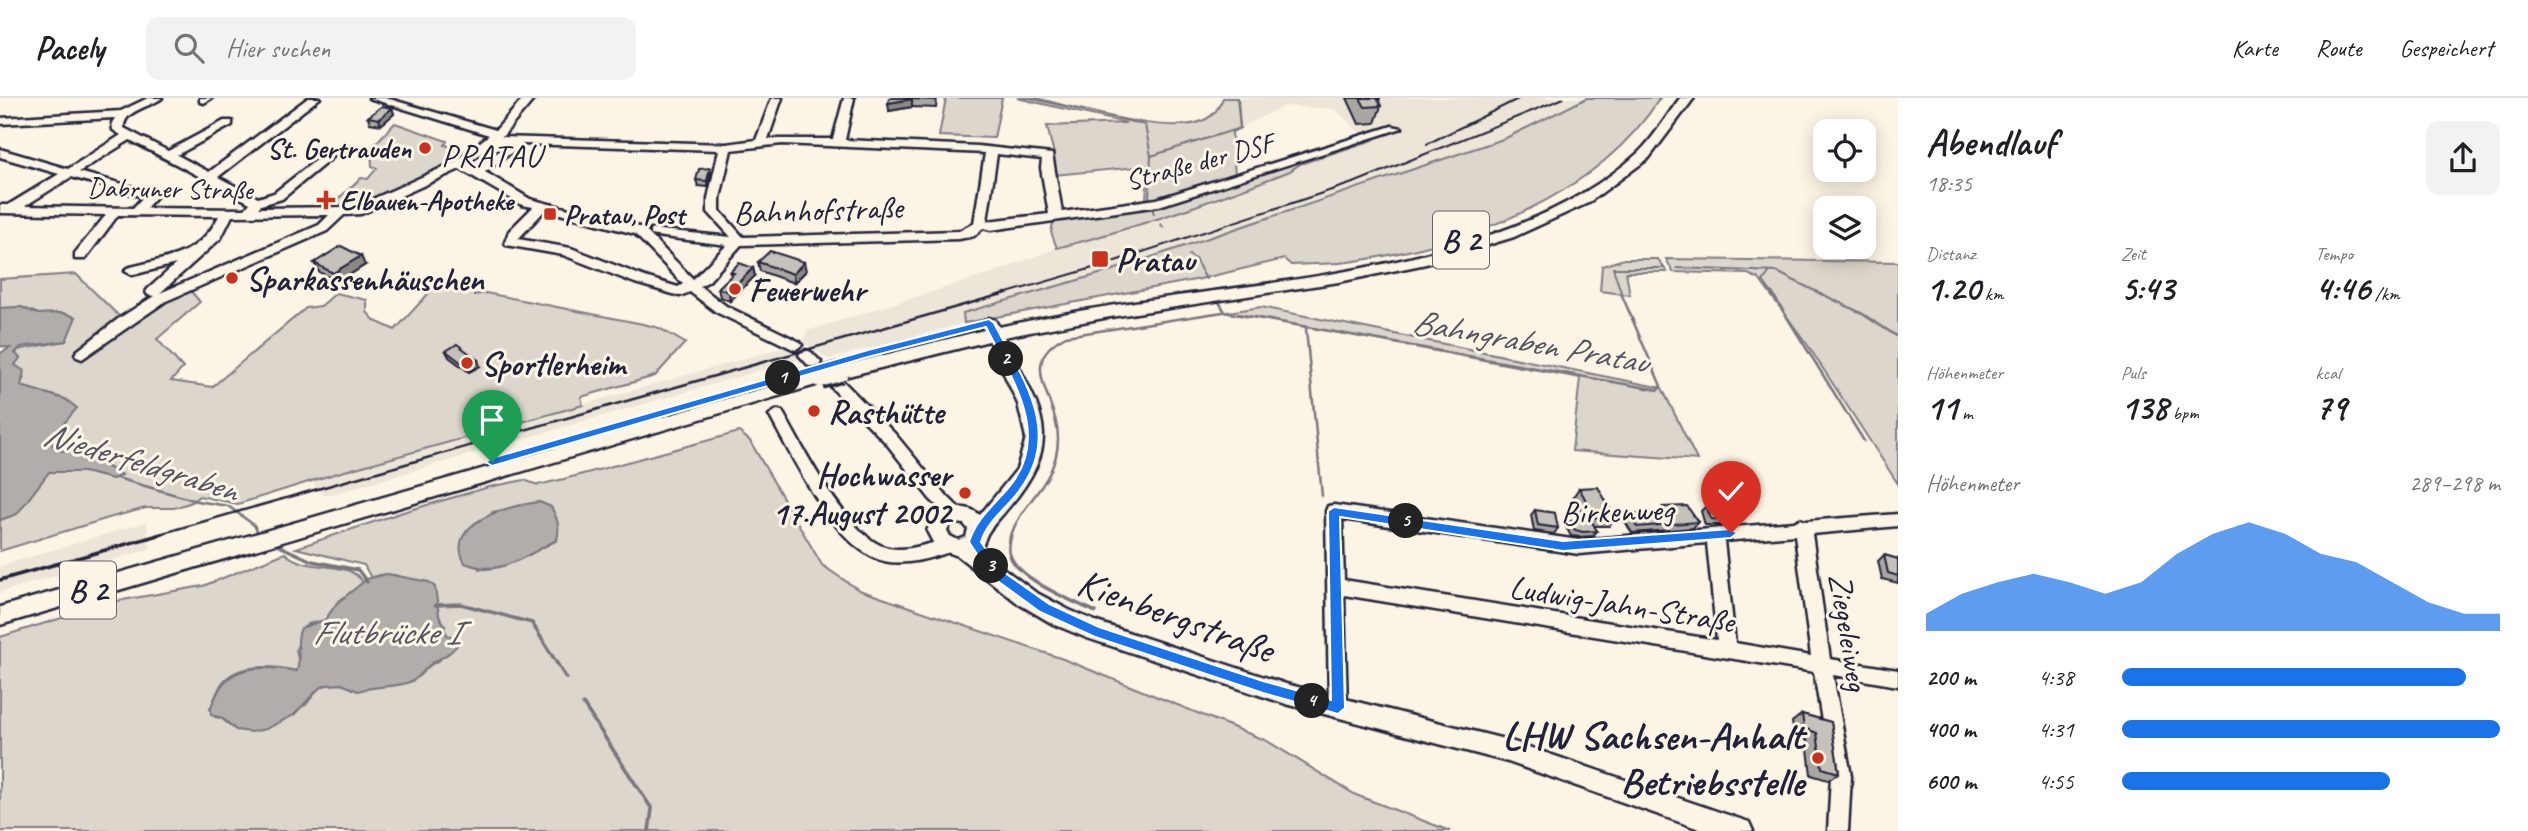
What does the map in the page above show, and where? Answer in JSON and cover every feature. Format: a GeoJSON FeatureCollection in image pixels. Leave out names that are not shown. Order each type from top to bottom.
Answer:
{"type":"FeatureCollection","features":[{"type":"Feature","properties":{"kind":"main road","name":"B 2"},"geometry":{"type":"LineString","coordinates":[[0,616],[173,560],[819,366],[1116,299],[1348,268],[1408,255],[1479,234],[1547,206],[1599,176],[1641,142],[1674,98]]}},
{"type":"Feature","properties":{"kind":"main road","name":"B 2"},"geometry":{"type":"LineString","coordinates":[[992,328],[1352,275],[1412,263],[1480,243],[1557,212],[1611,180],[1653,145],[1668,128],[1687,98]]}},
{"type":"Feature","properties":{"kind":"main road"},"geometry":{"type":"LineString","coordinates":[[958,531],[996,512],[996,508],[1015,489],[1033,450],[1035,428],[1030,405],[992,328]]}},
{"type":"Feature","properties":{"kind":"main road","name":"Kienbergstraße"},"geometry":{"type":"LineString","coordinates":[[958,531],[996,574],[1044,608],[1095,631],[1263,687],[1508,751],[1740,831]]}},
{"type":"Feature","properties":{"kind":"main road","name":"B 2"},"geometry":{"type":"LineString","coordinates":[[0,604],[173,560]]}},
{"type":"Feature","properties":{"kind":"street"},"geometry":{"type":"LineString","coordinates":[[0,121],[123,114],[157,98]]}},
{"type":"Feature","properties":{"kind":"street"},"geometry":{"type":"LineString","coordinates":[[209,178],[315,98]]}},
{"type":"Feature","properties":{"kind":"street"},"geometry":{"type":"LineString","coordinates":[[374,98],[494,137],[519,142],[726,147],[838,143],[978,149],[1048,156],[1047,168],[1056,216]]}},
{"type":"Feature","properties":{"kind":"street","name":"Dabruner Straße"},"geometry":{"type":"LineString","coordinates":[[4,210],[247,213],[368,209],[459,165],[494,137],[530,98]]}},
{"type":"Feature","properties":{"kind":"street"},"geometry":{"type":"LineString","coordinates":[[761,144],[777,98]]}},
{"type":"Feature","properties":{"kind":"street"},"geometry":{"type":"LineString","coordinates":[[838,143],[849,98]]}},
{"type":"Feature","properties":{"kind":"street"},"geometry":{"type":"LineString","coordinates":[[123,114],[118,122],[120,131],[257,202]]}},
{"type":"Feature","properties":{"kind":"street"},"geometry":{"type":"LineString","coordinates":[[167,156],[228,123]]}},
{"type":"Feature","properties":{"kind":"street","name":"Straße der DSF"},"geometry":{"type":"LineString","coordinates":[[980,224],[991,226],[1178,198],[1388,128]]}},
{"type":"Feature","properties":{"kind":"street"},"geometry":{"type":"LineString","coordinates":[[4,210],[128,136]]}},
{"type":"Feature","properties":{"kind":"street"},"geometry":{"type":"LineString","coordinates":[[477,172],[519,142]]}},
{"type":"Feature","properties":{"kind":"street"},"geometry":{"type":"LineString","coordinates":[[541,207],[514,234],[511,242],[566,251],[680,292],[709,274],[737,241],[737,236],[714,212],[714,198],[726,147]]}},
{"type":"Feature","properties":{"kind":"street"},"geometry":{"type":"LineString","coordinates":[[980,224],[991,152]]}},
{"type":"Feature","properties":{"kind":"street"},"geometry":{"type":"LineString","coordinates":[[0,153],[150,196],[137,212]]}},
{"type":"Feature","properties":{"kind":"street"},"geometry":{"type":"LineString","coordinates":[[247,213],[257,202],[278,196],[329,155]]}},
{"type":"Feature","properties":{"kind":"street"},"geometry":{"type":"LineString","coordinates":[[459,165],[477,172],[526,202],[632,228],[646,236],[691,286],[721,309],[819,366],[891,439],[958,531],[916,551],[884,554],[867,547],[854,535],[830,501],[777,415]]}},
{"type":"Feature","properties":{"kind":"street"},"geometry":{"type":"LineString","coordinates":[[80,256],[116,210]]}},
{"type":"Feature","properties":{"kind":"street"},"geometry":{"type":"LineString","coordinates":[[82,354],[153,303],[323,228],[340,212]]}},
{"type":"Feature","properties":{"kind":"street"},"geometry":{"type":"LineString","coordinates":[[153,292],[220,230],[227,213]]}},
{"type":"Feature","properties":{"kind":"street","name":"Bahnhofstraße"},"geometry":{"type":"LineString","coordinates":[[656,232],[737,241],[959,234],[969,233],[980,224]]}},
{"type":"Feature","properties":{"kind":"street"},"geometry":{"type":"LineString","coordinates":[[132,271],[192,256]]}},
{"type":"Feature","properties":{"kind":"street","name":"Birkenweg"},"geometry":{"type":"LineString","coordinates":[[1336,586],[1332,515],[1334,511],[1340,510],[1563,546],[1898,520]]}},
{"type":"Feature","properties":{"kind":"street","name":"Ziegeleiweg"},"geometry":{"type":"LineString","coordinates":[[1800,526],[1804,532],[1822,666],[1841,776],[1838,831]]}},
{"type":"Feature","properties":{"kind":"street"},"geometry":{"type":"LineString","coordinates":[[1714,535],[1727,651]]}},
{"type":"Feature","properties":{"kind":"street"},"geometry":{"type":"LineString","coordinates":[[1336,586],[1338,708]]}},
{"type":"Feature","properties":{"kind":"street","name":"Ludwig-Jahn-Straße"},"geometry":{"type":"LineString","coordinates":[[1336,586],[1898,678]]}},
{"type":"Feature","properties":{"kind":"shaded area"},"geometry":{"type":"Polygon","coordinates":[[[946,98],[1002,98],[994,138],[939,136],[946,98]]]}},
{"type":"Feature","properties":{"kind":"shaded area"},"geometry":{"type":"Polygon","coordinates":[[[1017,98],[1036,98],[1145,123],[1187,125],[1210,117],[1223,98],[1238,98],[1240,128],[1232,132],[1235,175],[1172,196],[1146,200],[1148,166],[1054,175],[1054,154],[1047,126],[1126,123],[1017,98]]]}},
{"type":"Feature","properties":{"kind":"shaded area"},"geometry":{"type":"Polygon","coordinates":[[[1238,98],[1587,98],[1506,138],[1110,271],[963,313],[964,323],[829,359],[803,342],[807,331],[995,272],[1057,248],[1216,201],[1290,171],[1300,164],[1372,140],[1362,135],[1335,109],[1284,106],[1240,128],[1238,98]]]}},
{"type":"Feature","properties":{"kind":"shaded area"},"geometry":{"type":"Polygon","coordinates":[[[1587,98],[1660,98],[1633,133],[1601,163],[1565,189],[1526,211],[1484,228],[1398,253],[1331,263],[1291,265],[1284,259],[1200,279],[964,323],[963,313],[1110,271],[1506,138],[1587,98]]]}},
{"type":"Feature","properties":{"kind":"shaded area"},"geometry":{"type":"Polygon","coordinates":[[[395,123],[447,141],[445,145],[467,151],[425,176],[360,206],[328,208],[361,178],[368,179],[377,168],[372,166],[371,148],[395,123]]]}},
{"type":"Feature","properties":{"kind":"shaded area"},"geometry":{"type":"Polygon","coordinates":[[[1369,138],[1373,140],[1300,164],[1290,171],[1204,203],[1116,232],[1057,248],[1051,232],[1054,219],[1181,200],[1369,138]]]}},
{"type":"Feature","properties":{"kind":"shaded area"},"geometry":{"type":"Polygon","coordinates":[[[1624,259],[1658,259],[1667,272],[1626,272],[1630,295],[1600,291],[1602,266],[1624,259]]]}},
{"type":"Feature","properties":{"kind":"shaded area"},"geometry":{"type":"Polygon","coordinates":[[[1666,259],[1898,262],[1898,484],[1807,344],[1759,279],[1748,274],[1673,272],[1666,259]]]}},
{"type":"Feature","properties":{"kind":"shaded area"},"geometry":{"type":"Polygon","coordinates":[[[76,274],[122,319],[190,290],[200,302],[157,339],[183,368],[171,381],[212,387],[306,308],[321,306],[336,293],[367,300],[367,312],[375,321],[395,330],[438,283],[473,290],[474,295],[486,293],[643,324],[659,328],[685,343],[655,376],[581,397],[583,405],[334,474],[238,504],[199,496],[192,502],[174,508],[146,508],[0,551],[0,520],[17,514],[49,472],[84,472],[113,479],[82,453],[56,450],[50,440],[65,399],[20,386],[24,377],[15,365],[17,350],[66,341],[63,313],[38,314],[21,307],[0,308],[0,279],[76,274]]]}},
{"type":"Feature","properties":{"kind":"shaded area"},"geometry":{"type":"Polygon","coordinates":[[[1261,307],[1662,388],[1697,460],[1572,451],[1580,378],[1228,312],[1261,307]]]}},
{"type":"Feature","properties":{"kind":"shaded area"},"geometry":{"type":"Polygon","coordinates":[[[786,347],[800,359],[329,495],[323,495],[312,481],[786,347]]]}},
{"type":"Feature","properties":{"kind":"shaded area"},"geometry":{"type":"Polygon","coordinates":[[[739,432],[750,441],[822,565],[859,590],[1063,659],[1267,741],[1356,795],[1450,831],[0,831],[0,637],[117,601],[203,586],[285,553],[305,563],[348,571],[357,575],[363,583],[337,603],[325,620],[307,624],[296,649],[299,664],[297,671],[257,667],[229,676],[220,686],[210,709],[215,717],[221,718],[236,730],[306,705],[318,689],[326,685],[342,684],[358,691],[402,684],[413,680],[431,664],[440,660],[447,635],[439,616],[437,600],[398,576],[389,574],[371,578],[364,565],[296,548],[489,487],[524,480],[538,485],[739,432]],[[539,502],[492,512],[479,569],[509,564],[557,540],[551,507],[539,502]]]}},
{"type":"Feature","properties":{"kind":"shaded area"},"geometry":{"type":"Polygon","coordinates":[[[147,522],[150,549],[0,592],[0,566],[147,522]]]}},
{"type":"Feature","properties":{"kind":"water"},"geometry":{"type":"Polygon","coordinates":[[[21,307],[38,314],[63,313],[76,317],[66,341],[21,347],[15,353],[20,358],[15,365],[24,371],[21,386],[65,399],[77,408],[50,440],[56,450],[82,453],[122,475],[113,479],[84,472],[49,472],[17,514],[0,520],[0,353],[10,348],[0,346],[0,308],[21,307]]]}},
{"type":"Feature","properties":{"kind":"water","name":"Flutbrücke I"},"geometry":{"type":"Polygon","coordinates":[[[539,502],[551,507],[557,519],[557,540],[501,566],[478,567],[465,563],[460,549],[463,537],[471,526],[498,512],[539,502]]]}},
{"type":"Feature","properties":{"kind":"water","name":"Flutbrücke I"},"geometry":{"type":"Polygon","coordinates":[[[387,574],[429,582],[435,587],[444,630],[447,635],[457,638],[458,644],[452,651],[406,683],[358,691],[342,684],[326,685],[318,689],[294,715],[266,729],[251,732],[236,730],[222,718],[211,715],[214,699],[223,684],[240,672],[262,668],[297,671],[301,628],[325,620],[337,603],[367,579],[387,574]]]}},
{"type":"Feature","properties":{"kind":"building"},"geometry":{"type":"Polygon","coordinates":[[[889,98],[936,100],[912,99],[888,103],[889,98]]]}},
{"type":"Feature","properties":{"kind":"building"},"geometry":{"type":"Polygon","coordinates":[[[1360,98],[1377,98],[1381,106],[1365,107],[1360,98]]]}},
{"type":"Feature","properties":{"kind":"building"},"geometry":{"type":"Polygon","coordinates":[[[382,106],[392,108],[379,119],[368,117],[382,106]]]}},
{"type":"Feature","properties":{"kind":"building"},"geometry":{"type":"Polygon","coordinates":[[[710,168],[707,181],[696,180],[699,169],[710,168]]]}},
{"type":"Feature","properties":{"kind":"building"},"geometry":{"type":"Polygon","coordinates":[[[341,246],[361,256],[333,273],[314,263],[341,246]]]}},
{"type":"Feature","properties":{"kind":"building"},"geometry":{"type":"Polygon","coordinates":[[[770,251],[804,262],[793,274],[758,262],[770,251]]]}},
{"type":"Feature","properties":{"kind":"building"},"geometry":{"type":"Polygon","coordinates":[[[739,263],[753,268],[729,292],[718,288],[734,273],[730,272],[739,263]]]}},
{"type":"Feature","properties":{"kind":"building"},"geometry":{"type":"Polygon","coordinates":[[[457,344],[478,360],[466,366],[446,351],[457,344]]]}},
{"type":"Feature","properties":{"kind":"building"},"geometry":{"type":"Polygon","coordinates":[[[1598,487],[1615,517],[1596,518],[1579,488],[1598,487]]]}},
{"type":"Feature","properties":{"kind":"building"},"geometry":{"type":"Polygon","coordinates":[[[1687,506],[1698,522],[1637,527],[1628,514],[1666,512],[1663,507],[1687,506]]]}},
{"type":"Feature","properties":{"kind":"building"},"geometry":{"type":"Polygon","coordinates":[[[1706,506],[1722,508],[1726,520],[1711,519],[1706,506]]]}},
{"type":"Feature","properties":{"kind":"building"},"geometry":{"type":"Polygon","coordinates":[[[1535,510],[1555,513],[1558,528],[1538,525],[1535,510]]]}},
{"type":"Feature","properties":{"kind":"building"},"geometry":{"type":"Polygon","coordinates":[[[1591,520],[1597,531],[1575,530],[1570,521],[1591,520]]]}},
{"type":"Feature","properties":{"kind":"building"},"geometry":{"type":"Polygon","coordinates":[[[1884,555],[1898,559],[1898,576],[1888,573],[1884,555]]]}},
{"type":"Feature","properties":{"kind":"building"},"geometry":{"type":"Polygon","coordinates":[[[1802,714],[1831,722],[1839,773],[1822,768],[1817,733],[1804,728],[1802,714]]]}},
{"type":"Feature","properties":{"kind":"waterway","name":"Bahngraben Pratau"},"geometry":{"type":"LineString","coordinates":[[1030,98],[1145,125],[1151,156]]}},
{"type":"Feature","properties":{"kind":"waterway"},"geometry":{"type":"LineString","coordinates":[[1151,156],[1240,128],[1237,98]]}},
{"type":"Feature","properties":{"kind":"waterway"},"geometry":{"type":"LineString","coordinates":[[142,149],[151,153]]}},
{"type":"Feature","properties":{"kind":"waterway"},"geometry":{"type":"LineString","coordinates":[[155,156],[196,175]]}},
{"type":"Feature","properties":{"kind":"waterway","name":"Bahngraben Pratau"},"geometry":{"type":"LineString","coordinates":[[1149,199],[1151,156]]}},
{"type":"Feature","properties":{"kind":"waterway"},"geometry":{"type":"LineString","coordinates":[[199,177],[244,200]]}},
{"type":"Feature","properties":{"kind":"waterway"},"geometry":{"type":"LineString","coordinates":[[1128,210],[1152,207],[1154,214]]}},
{"type":"Feature","properties":{"kind":"waterway","name":"Bahngraben Pratau"},"geometry":{"type":"LineString","coordinates":[[1189,255],[1195,259],[1206,279]]}},
{"type":"Feature","properties":{"kind":"waterway","name":"Bahngraben Pratau"},"geometry":{"type":"LineString","coordinates":[[1622,295],[1613,268],[1664,268]]}},
{"type":"Feature","properties":{"kind":"waterway","name":"Bahngraben Pratau"},"geometry":{"type":"LineString","coordinates":[[1677,268],[1777,272],[1823,295]]}},
{"type":"Feature","properties":{"kind":"waterway"},"geometry":{"type":"LineString","coordinates":[[1769,273],[1763,281],[1773,295]]}},
{"type":"Feature","properties":{"kind":"waterway","name":"Bahngraben Pratau"},"geometry":{"type":"LineString","coordinates":[[1219,302],[1225,312],[1229,313],[1658,390],[1661,386],[1621,293]]}},
{"type":"Feature","properties":{"kind":"waterway"},"geometry":{"type":"LineString","coordinates":[[1772,293],[1864,441]]}},
{"type":"Feature","properties":{"kind":"waterway","name":"Bahngraben Pratau"},"geometry":{"type":"LineString","coordinates":[[1820,293],[1861,313],[1898,337]]}},
{"type":"Feature","properties":{"kind":"waterway"},"geometry":{"type":"LineString","coordinates":[[1011,535],[1023,511],[1046,480],[1056,455],[1056,425],[1041,369],[1043,357],[1051,346],[1066,336],[1223,312]]}},
{"type":"Feature","properties":{"kind":"waterway"},"geometry":{"type":"LineString","coordinates":[[1306,329],[1322,496]]}},
{"type":"Feature","properties":{"kind":"waterway","name":"Niederfeldgraben"},"geometry":{"type":"LineString","coordinates":[[117,478],[197,501],[228,506],[254,525],[259,535]]}},
{"type":"Feature","properties":{"kind":"waterway"},"geometry":{"type":"LineString","coordinates":[[1011,534],[1009,552],[1023,573],[1048,589],[1096,612]]}},
{"type":"Feature","properties":{"kind":"waterway","name":"Niederfeldgraben"},"geometry":{"type":"LineString","coordinates":[[273,543],[312,561],[358,570],[367,582]]}},
{"type":"Feature","properties":{"kind":"waterway","name":"Niederfeldgraben"},"geometry":{"type":"LineString","coordinates":[[435,605],[461,604],[532,623],[566,678]]}},
{"type":"Feature","properties":{"kind":"waterway","name":"Niederfeldgraben"},"geometry":{"type":"LineString","coordinates":[[583,704],[652,809],[649,831]]}},
{"type":"Feature","properties":{"kind":"railway"},"geometry":{"type":"LineString","coordinates":[[1427,144],[1520,98]]}},
{"type":"Feature","properties":{"kind":"railway"},"geometry":{"type":"LineString","coordinates":[[1000,295],[1103,265],[1356,182],[1564,98]]}},
{"type":"Feature","properties":{"kind":"railway"},"geometry":{"type":"LineString","coordinates":[[156,535],[1006,293]]}},
{"type":"Feature","properties":{"kind":"railway"},"geometry":{"type":"LineString","coordinates":[[0,580],[162,534]]}},
{"type":"Feature","properties":{"kind":"place","name":"St. Gertrauden"},"geometry":{"type":"Point","coordinates":[425,148]}},
{"type":"Feature","properties":{"kind":"place","name":"Elbauen-Apotheke"},"geometry":{"type":"Point","coordinates":[326,200]}},
{"type":"Feature","properties":{"kind":"place","name":"Pratau, Post"},"geometry":{"type":"Point","coordinates":[550,214]}},
{"type":"Feature","properties":{"kind":"place","name":"Pratau"},"geometry":{"type":"Point","coordinates":[1100,259]}},
{"type":"Feature","properties":{"kind":"place","name":"Sparkassenhäuschen"},"geometry":{"type":"Point","coordinates":[232,278]}},
{"type":"Feature","properties":{"kind":"place","name":"Feuerwehr"},"geometry":{"type":"Point","coordinates":[735,289]}},
{"type":"Feature","properties":{"kind":"place","name":"Sportlerheim"},"geometry":{"type":"Point","coordinates":[467,363]}},
{"type":"Feature","properties":{"kind":"place","name":"Rasthütte"},"geometry":{"type":"Point","coordinates":[814,411]}},
{"type":"Feature","properties":{"kind":"place","name":"Hochwasser 17.August 2002"},"geometry":{"type":"Point","coordinates":[965,493]}},
{"type":"Feature","properties":{"kind":"place","name":"LHW Sachsen-Anhalt Betriebsstelle"},"geometry":{"type":"Point","coordinates":[1818,758]}},
{"type":"Feature","properties":{"kind":"district","name":"PRATAU"},"geometry":{"type":"Point","coordinates":[492,155]}},
{"type":"Feature","properties":{"kind":"route"},"geometry":{"type":"LineString","coordinates":[[492,462],[868,354],[989,323],[1030,405],[1035,428],[1033,450],[1026,470],[1015,489],[979,528],[975,542],[996,574],[1044,608],[1095,631],[1263,687],[1338,708],[1334,511],[1579,547],[1731,533]]}}]}
